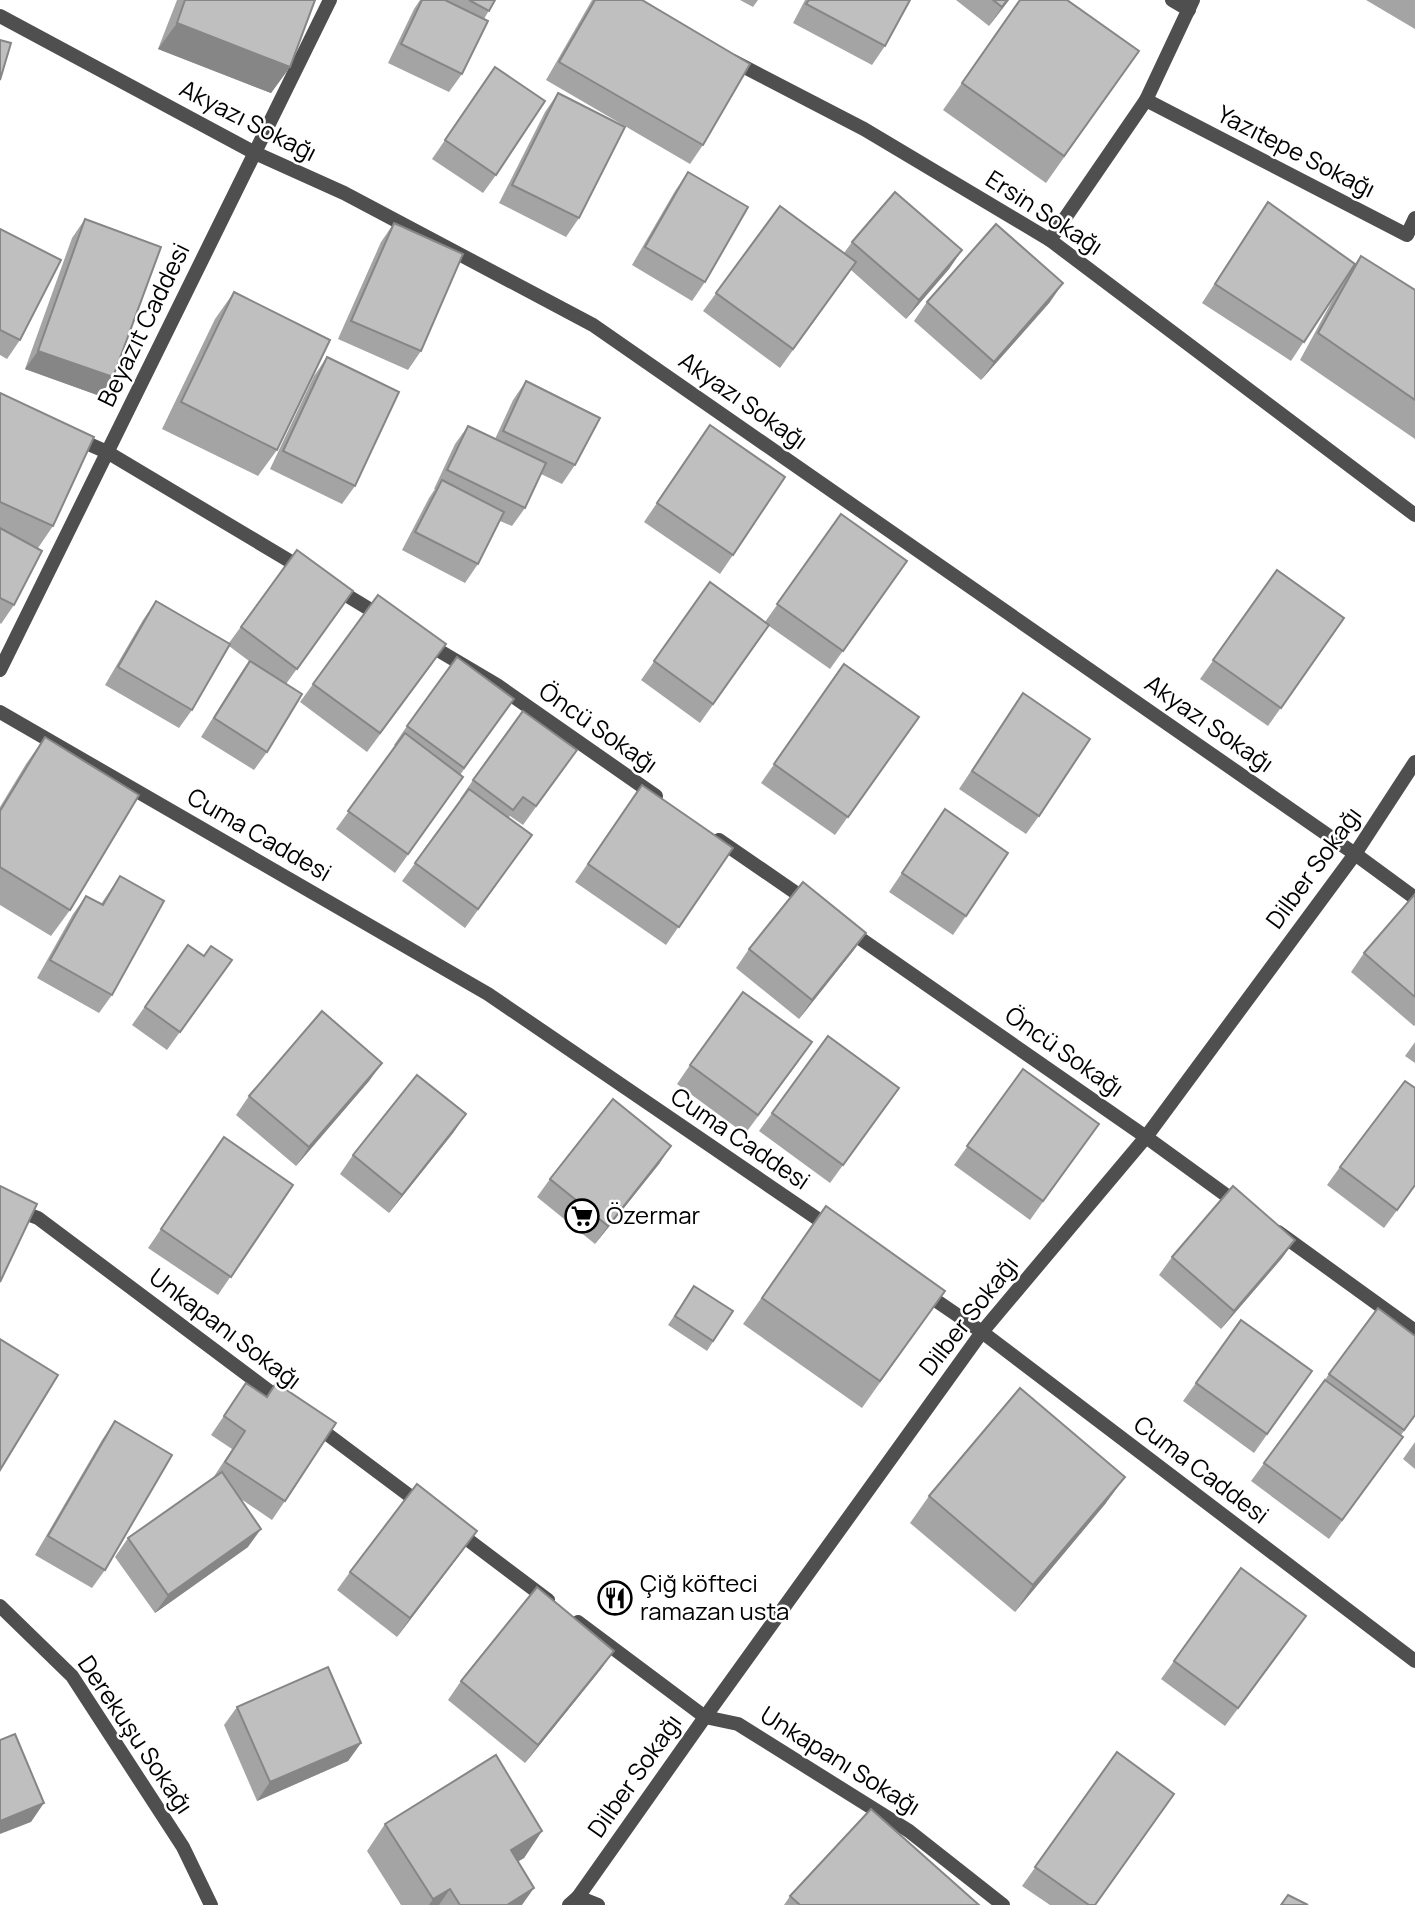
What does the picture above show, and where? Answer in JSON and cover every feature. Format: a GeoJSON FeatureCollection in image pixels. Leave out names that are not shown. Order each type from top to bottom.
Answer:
{"type":"FeatureCollection","features":[{"type":"Feature","properties":{"kind":"street","name":"Beyazıt Caddesi"},"geometry":{"type":"LineString","coordinates":[[0,670],[330,0]]}},
{"type":"Feature","properties":{"kind":"street"},"geometry":{"type":"LineString","coordinates":[[1050,240],[1146,100],[1191,5],[1172,0]]}},
{"type":"Feature","properties":{"kind":"street","name":"Akyazı Sokağı"},"geometry":{"type":"LineString","coordinates":[[0,16],[255,153],[344,193],[593,325],[1355,853],[1415,898]]}},
{"type":"Feature","properties":{"kind":"street","name":"Ersin Sokağı"},"geometry":{"type":"LineString","coordinates":[[715,51],[864,129],[1050,240],[1415,515]]}},
{"type":"Feature","properties":{"kind":"street","name":"Yazıtepe Sokağı"},"geometry":{"type":"LineString","coordinates":[[1146,100],[1407,235],[1415,218]]}},
{"type":"Feature","properties":{"kind":"street","name":"Öncü Sokağı"},"geometry":{"type":"LineString","coordinates":[[60,432],[107,452],[497,685],[668,804]]}},
{"type":"Feature","properties":{"kind":"street","name":"Cuma Caddesi"},"geometry":{"type":"LineString","coordinates":[[0,712],[488,994],[844,1237]]}},
{"type":"Feature","properties":{"kind":"street","name":"Dilber Sokağı"},"geometry":{"type":"LineString","coordinates":[[573,1901],[982,1332],[1146,1137],[1355,853],[1415,762]]}},
{"type":"Feature","properties":{"kind":"street"},"geometry":{"type":"LineString","coordinates":[[713,835],[816,907]]}},
{"type":"Feature","properties":{"kind":"street","name":"Öncü Sokağı"},"geometry":{"type":"LineString","coordinates":[[838,923],[1146,1137],[1415,1331]]}},
{"type":"Feature","properties":{"kind":"street","name":"Unkapanı Sokağı"},"geometry":{"type":"LineString","coordinates":[[0,1204],[38,1218],[705,1717],[738,1724],[909,1831],[1003,1905]]}},
{"type":"Feature","properties":{"kind":"street","name":"Cuma Caddesi"},"geometry":{"type":"LineString","coordinates":[[913,1284],[982,1332],[1415,1661]]}},
{"type":"Feature","properties":{"kind":"street","name":"Derekuşu Sokağı"},"geometry":{"type":"LineString","coordinates":[[0,1606],[72,1676],[183,1847],[211,1905]]}},
{"type":"Feature","properties":{"kind":"street"},"geometry":{"type":"LineString","coordinates":[[573,1901],[598,1905]]}},
{"type":"Feature","properties":{"kind":"building"},"geometry":{"type":"Polygon","coordinates":[[[185,0],[315,0],[290,67],[177,23],[185,0]]]}},
{"type":"Feature","properties":{"kind":"building"},"geometry":{"type":"Polygon","coordinates":[[[422,0],[445,0],[488,21],[462,74],[401,44],[422,0]]]}},
{"type":"Feature","properties":{"kind":"building"},"geometry":{"type":"Polygon","coordinates":[[[469,0],[495,0],[489,11],[469,0]]]}},
{"type":"Feature","properties":{"kind":"building"},"geometry":{"type":"Polygon","coordinates":[[[595,0],[642,0],[750,64],[703,145],[559,62],[595,0]]]}},
{"type":"Feature","properties":{"kind":"building"},"geometry":{"type":"Polygon","coordinates":[[[809,0],[910,0],[885,46],[806,4],[809,0]]]}},
{"type":"Feature","properties":{"kind":"building"},"geometry":{"type":"Polygon","coordinates":[[[993,0],[1007,0],[1002,7],[993,0]]]}},
{"type":"Feature","properties":{"kind":"building"},"geometry":{"type":"Polygon","coordinates":[[[1020,0],[1067,0],[1139,51],[1064,156],[962,83],[1020,0]]]}},
{"type":"Feature","properties":{"kind":"building"},"geometry":{"type":"Polygon","coordinates":[[[0,40],[11,43],[0,80],[0,40]]]}},
{"type":"Feature","properties":{"kind":"building"},"geometry":{"type":"Polygon","coordinates":[[[495,67],[545,101],[496,175],[445,140],[495,67]]]}},
{"type":"Feature","properties":{"kind":"building"},"geometry":{"type":"Polygon","coordinates":[[[558,93],[625,127],[579,218],[512,185],[558,93]]]}},
{"type":"Feature","properties":{"kind":"building"},"geometry":{"type":"Polygon","coordinates":[[[688,172],[748,207],[705,282],[645,247],[688,172]]]}},
{"type":"Feature","properties":{"kind":"building"},"geometry":{"type":"Polygon","coordinates":[[[895,192],[962,250],[919,300],[852,242],[895,192]]]}},
{"type":"Feature","properties":{"kind":"building"},"geometry":{"type":"Polygon","coordinates":[[[1268,202],[1355,264],[1304,342],[1215,284],[1268,202]]]}},
{"type":"Feature","properties":{"kind":"building"},"geometry":{"type":"Polygon","coordinates":[[[780,206],[856,262],[793,349],[716,293],[780,206]]]}},
{"type":"Feature","properties":{"kind":"building"},"geometry":{"type":"Polygon","coordinates":[[[85,219],[161,247],[113,377],[38,351],[85,219]]]}},
{"type":"Feature","properties":{"kind":"building"},"geometry":{"type":"Polygon","coordinates":[[[394,223],[463,254],[421,351],[351,321],[394,223]]]}},
{"type":"Feature","properties":{"kind":"building"},"geometry":{"type":"Polygon","coordinates":[[[996,224],[1063,283],[994,362],[927,302],[996,224]]]}},
{"type":"Feature","properties":{"kind":"building"},"geometry":{"type":"Polygon","coordinates":[[[0,229],[61,260],[20,340],[0,330],[0,229]]]}},
{"type":"Feature","properties":{"kind":"building"},"geometry":{"type":"Polygon","coordinates":[[[1361,256],[1415,290],[1415,400],[1318,333],[1361,256]]]}},
{"type":"Feature","properties":{"kind":"building"},"geometry":{"type":"Polygon","coordinates":[[[234,292],[330,340],[277,450],[181,402],[234,292]]]}},
{"type":"Feature","properties":{"kind":"building"},"geometry":{"type":"Polygon","coordinates":[[[327,357],[399,392],[355,486],[283,451],[327,357]]]}},
{"type":"Feature","properties":{"kind":"building"},"geometry":{"type":"Polygon","coordinates":[[[526,381],[600,418],[575,465],[503,431],[526,381]]]}},
{"type":"Feature","properties":{"kind":"building"},"geometry":{"type":"Polygon","coordinates":[[[0,393],[94,437],[53,526],[0,502],[0,393]]]}},
{"type":"Feature","properties":{"kind":"building"},"geometry":{"type":"Polygon","coordinates":[[[710,425],[785,477],[733,555],[657,503],[710,425]]]}},
{"type":"Feature","properties":{"kind":"building"},"geometry":{"type":"Polygon","coordinates":[[[468,426],[546,463],[525,508],[447,470],[468,426]]]}},
{"type":"Feature","properties":{"kind":"building"},"geometry":{"type":"Polygon","coordinates":[[[442,480],[504,512],[478,564],[415,532],[442,480]]]}},
{"type":"Feature","properties":{"kind":"building"},"geometry":{"type":"Polygon","coordinates":[[[841,514],[907,561],[843,651],[777,604],[841,514]]]}},
{"type":"Feature","properties":{"kind":"building"},"geometry":{"type":"Polygon","coordinates":[[[0,528],[42,551],[14,605],[0,598],[0,528]]]}},
{"type":"Feature","properties":{"kind":"building"},"geometry":{"type":"Polygon","coordinates":[[[297,550],[353,591],[297,669],[241,627],[297,550]]]}},
{"type":"Feature","properties":{"kind":"building"},"geometry":{"type":"Polygon","coordinates":[[[1277,570],[1344,618],[1281,708],[1213,660],[1277,570]]]}},
{"type":"Feature","properties":{"kind":"building"},"geometry":{"type":"Polygon","coordinates":[[[710,582],[769,625],[713,704],[654,661],[710,582]]]}},
{"type":"Feature","properties":{"kind":"building"},"geometry":{"type":"Polygon","coordinates":[[[378,595],[446,644],[380,733],[313,684],[378,595]]]}},
{"type":"Feature","properties":{"kind":"building"},"geometry":{"type":"Polygon","coordinates":[[[156,601],[230,644],[192,710],[118,667],[156,601]]]}},
{"type":"Feature","properties":{"kind":"building"},"geometry":{"type":"Polygon","coordinates":[[[457,657],[514,699],[464,768],[407,726],[457,657]]]}},
{"type":"Feature","properties":{"kind":"building"},"geometry":{"type":"Polygon","coordinates":[[[250,661],[302,694],[267,752],[214,718],[250,661]]]}},
{"type":"Feature","properties":{"kind":"building"},"geometry":{"type":"Polygon","coordinates":[[[844,664],[919,717],[848,817],[774,764],[844,664]]]}},
{"type":"Feature","properties":{"kind":"building"},"geometry":{"type":"Polygon","coordinates":[[[1023,693],[1090,739],[1039,816],[972,771],[1023,693]]]}},
{"type":"Feature","properties":{"kind":"building"},"geometry":{"type":"Polygon","coordinates":[[[523,711],[577,750],[536,806],[523,797],[513,810],[473,780],[523,711]]]}},
{"type":"Feature","properties":{"kind":"building"},"geometry":{"type":"Polygon","coordinates":[[[405,733],[463,777],[408,854],[348,811],[405,733]]]}},
{"type":"Feature","properties":{"kind":"building"},"geometry":{"type":"Polygon","coordinates":[[[45,737],[139,795],[70,910],[0,867],[0,811],[45,737]]]}},
{"type":"Feature","properties":{"kind":"building"},"geometry":{"type":"Polygon","coordinates":[[[642,785],[733,848],[679,927],[588,864],[642,785]]]}},
{"type":"Feature","properties":{"kind":"building"},"geometry":{"type":"Polygon","coordinates":[[[469,789],[532,835],[478,909],[415,863],[469,789]]]}},
{"type":"Feature","properties":{"kind":"building"},"geometry":{"type":"Polygon","coordinates":[[[945,809],[1008,853],[966,916],[902,873],[945,809]]]}},
{"type":"Feature","properties":{"kind":"building"},"geometry":{"type":"Polygon","coordinates":[[[120,876],[164,901],[112,995],[50,960],[86,896],[103,905],[120,876]]]}},
{"type":"Feature","properties":{"kind":"building"},"geometry":{"type":"Polygon","coordinates":[[[803,882],[866,933],[812,1000],[749,949],[803,882]]]}},
{"type":"Feature","properties":{"kind":"building"},"geometry":{"type":"Polygon","coordinates":[[[1415,894],[1415,997],[1364,953],[1415,894]]]}},
{"type":"Feature","properties":{"kind":"building"},"geometry":{"type":"Polygon","coordinates":[[[188,945],[204,956],[211,946],[232,960],[180,1032],[145,1007],[188,945]]]}},
{"type":"Feature","properties":{"kind":"building"},"geometry":{"type":"Polygon","coordinates":[[[743,992],[812,1042],[758,1115],[690,1065],[743,992]]]}},
{"type":"Feature","properties":{"kind":"building"},"geometry":{"type":"Polygon","coordinates":[[[322,1011],[382,1063],[309,1147],[249,1096],[322,1011]]]}},
{"type":"Feature","properties":{"kind":"building"},"geometry":{"type":"Polygon","coordinates":[[[828,1036],[899,1088],[843,1165],[772,1113],[828,1036]]]}},
{"type":"Feature","properties":{"kind":"building"},"geometry":{"type":"Polygon","coordinates":[[[1023,1069],[1099,1124],[1043,1201],[967,1146],[1023,1069]]]}},
{"type":"Feature","properties":{"kind":"building"},"geometry":{"type":"Polygon","coordinates":[[[417,1075],[466,1114],[402,1195],[353,1155],[417,1075]]]}},
{"type":"Feature","properties":{"kind":"building"},"geometry":{"type":"Polygon","coordinates":[[[1405,1081],[1415,1088],[1415,1185],[1397,1210],[1340,1167],[1405,1081]]]}},
{"type":"Feature","properties":{"kind":"building"},"geometry":{"type":"Polygon","coordinates":[[[613,1099],[671,1146],[608,1226],[550,1179],[613,1099]]]}},
{"type":"Feature","properties":{"kind":"building"},"geometry":{"type":"Polygon","coordinates":[[[224,1137],[293,1185],[231,1277],[161,1229],[224,1137]]]}},
{"type":"Feature","properties":{"kind":"building"},"geometry":{"type":"Polygon","coordinates":[[[0,1186],[37,1204],[0,1282],[0,1186]]]}},
{"type":"Feature","properties":{"kind":"building"},"geometry":{"type":"Polygon","coordinates":[[[1233,1186],[1295,1240],[1234,1311],[1172,1257],[1233,1186]]]}},
{"type":"Feature","properties":{"kind":"building"},"geometry":{"type":"Polygon","coordinates":[[[826,1206],[945,1291],[880,1381],[762,1298],[826,1206]]]}},
{"type":"Feature","properties":{"kind":"building"},"geometry":{"type":"Polygon","coordinates":[[[694,1286],[733,1311],[713,1341],[675,1316],[694,1286]]]}},
{"type":"Feature","properties":{"kind":"building"},"geometry":{"type":"Polygon","coordinates":[[[1378,1308],[1415,1336],[1415,1415],[1404,1430],[1329,1374],[1378,1308]]]}},
{"type":"Feature","properties":{"kind":"building"},"geometry":{"type":"Polygon","coordinates":[[[1241,1320],[1312,1371],[1267,1434],[1196,1383],[1241,1320]]]}},
{"type":"Feature","properties":{"kind":"building"},"geometry":{"type":"Polygon","coordinates":[[[0,1339],[58,1375],[0,1470],[0,1339]]]}},
{"type":"Feature","properties":{"kind":"building"},"geometry":{"type":"Polygon","coordinates":[[[1325,1380],[1403,1437],[1342,1520],[1264,1463],[1325,1380]]]}},
{"type":"Feature","properties":{"kind":"building"},"geometry":{"type":"Polygon","coordinates":[[[246,1383],[267,1397],[276,1383],[336,1423],[285,1501],[225,1462],[245,1431],[224,1416],[246,1383]]]}},
{"type":"Feature","properties":{"kind":"building"},"geometry":{"type":"Polygon","coordinates":[[[1020,1388],[1125,1477],[1033,1585],[929,1496],[1020,1388]]]}},
{"type":"Feature","properties":{"kind":"building"},"geometry":{"type":"Polygon","coordinates":[[[115,1421],[172,1455],[105,1570],[48,1536],[115,1421]]]}},
{"type":"Feature","properties":{"kind":"building"},"geometry":{"type":"Polygon","coordinates":[[[222,1472],[261,1529],[168,1595],[128,1538],[222,1472]]]}},
{"type":"Feature","properties":{"kind":"building"},"geometry":{"type":"Polygon","coordinates":[[[417,1484],[477,1531],[410,1618],[350,1572],[417,1484]]]}},
{"type":"Feature","properties":{"kind":"building"},"geometry":{"type":"Polygon","coordinates":[[[1241,1568],[1306,1616],[1238,1708],[1174,1661],[1241,1568]]]}},
{"type":"Feature","properties":{"kind":"building"},"geometry":{"type":"Polygon","coordinates":[[[537,1587],[614,1651],[538,1745],[461,1681],[537,1587]]]}},
{"type":"Feature","properties":{"kind":"building"},"geometry":{"type":"Polygon","coordinates":[[[328,1667],[361,1743],[270,1782],[237,1707],[328,1667]]]}},
{"type":"Feature","properties":{"kind":"building"},"geometry":{"type":"Polygon","coordinates":[[[15,1734],[44,1803],[0,1821],[0,1740],[15,1734]]]}},
{"type":"Feature","properties":{"kind":"building"},"geometry":{"type":"Polygon","coordinates":[[[1117,1752],[1174,1794],[1095,1905],[1089,1905],[1035,1867],[1117,1752]]]}},
{"type":"Feature","properties":{"kind":"building"},"geometry":{"type":"Polygon","coordinates":[[[496,1755],[542,1831],[511,1850],[534,1888],[507,1905],[460,1905],[450,1889],[433,1899],[385,1824],[496,1755]]]}},
{"type":"Feature","properties":{"kind":"building"},"geometry":{"type":"Polygon","coordinates":[[[871,1809],[979,1905],[800,1905],[790,1896],[871,1809]]]}},
{"type":"Feature","properties":{"kind":"building"},"geometry":{"type":"Polygon","coordinates":[[[1288,1895],[1308,1905],[1281,1905],[1288,1895]]]}},
{"type":"Feature","properties":{"kind":"place","name":"Özermar"},"geometry":{"type":"Point","coordinates":[582,1216]}},
{"type":"Feature","properties":{"kind":"place","name":"Çiğ köfteci ramazan usta"},"geometry":{"type":"Point","coordinates":[615,1598]}}]}
